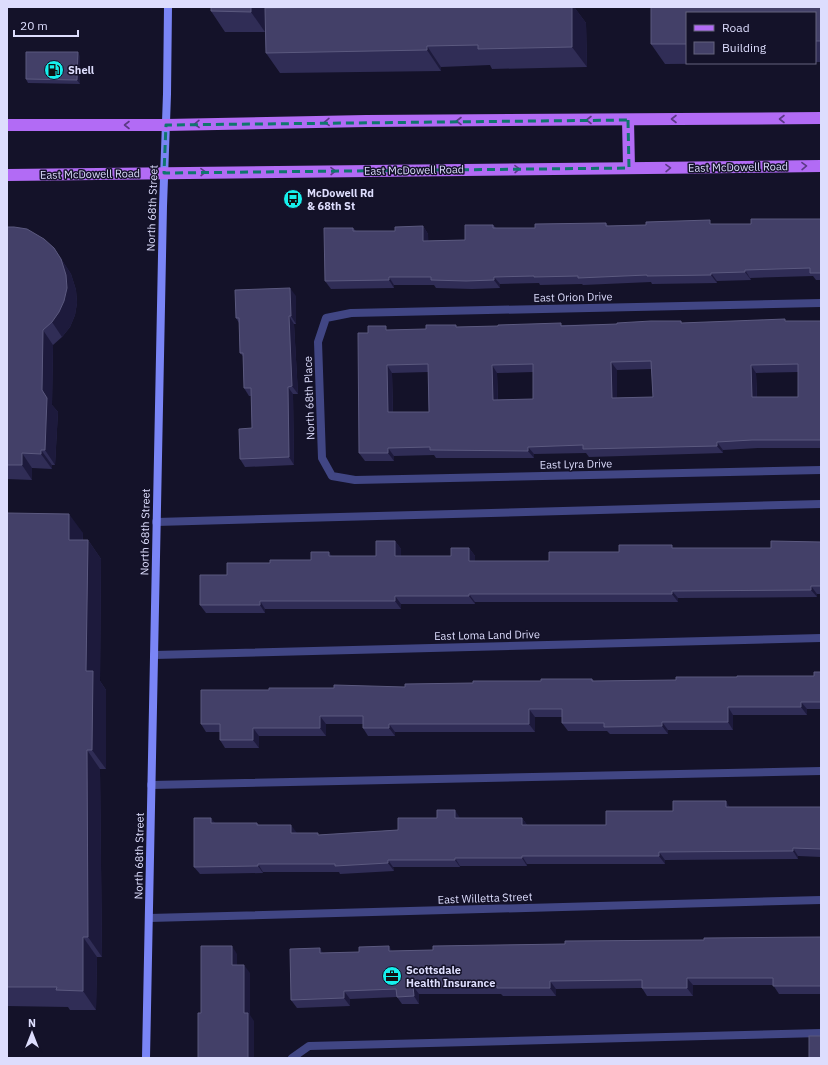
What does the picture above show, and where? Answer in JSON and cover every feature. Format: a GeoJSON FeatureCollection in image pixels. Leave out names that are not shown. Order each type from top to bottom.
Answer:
{"type":"FeatureCollection","features":[{"type":"Feature","properties":{"kind":"main road"},"geometry":{"type":"LineString","coordinates":[[7,125],[166,125],[366,121],[821,118]]}},
{"type":"Feature","properties":{"kind":"main road"},"geometry":{"type":"LineString","coordinates":[[628,120],[629,168]]}},
{"type":"Feature","properties":{"kind":"main road","name":"East McDowell Road"},"geometry":{"type":"LineString","coordinates":[[7,176],[821,166]]}},
{"type":"Feature","properties":{"kind":"street","name":"North 68th Street"},"geometry":{"type":"LineString","coordinates":[[146,1058],[156,522],[168,7]]}},
{"type":"Feature","properties":{"kind":"street","name":"East Orion Drive"},"geometry":{"type":"LineString","coordinates":[[326,318],[351,313],[821,303]]}},
{"type":"Feature","properties":{"kind":"street","name":"North 68th Place"},"geometry":{"type":"LineString","coordinates":[[326,318],[318,342],[322,458],[332,476]]}},
{"type":"Feature","properties":{"kind":"street","name":"East Lyra Drive"},"geometry":{"type":"LineString","coordinates":[[332,476],[355,480],[821,470]]}},
{"type":"Feature","properties":{"kind":"street"},"geometry":{"type":"LineString","coordinates":[[156,522],[821,504]]}},
{"type":"Feature","properties":{"kind":"street","name":"East Loma Land Drive"},"geometry":{"type":"LineString","coordinates":[[154,655],[821,638]]}},
{"type":"Feature","properties":{"kind":"street"},"geometry":{"type":"LineString","coordinates":[[151,785],[821,771]]}},
{"type":"Feature","properties":{"kind":"street","name":"East Willetta Street"},"geometry":{"type":"LineString","coordinates":[[149,918],[821,900]]}},
{"type":"Feature","properties":{"kind":"street"},"geometry":{"type":"LineString","coordinates":[[292,1058],[309,1046],[821,1033]]}},
{"type":"Feature","properties":{"kind":"highlighted area"},"geometry":{"type":"Polygon","coordinates":[[[628,120],[629,168],[164,173],[166,125],[628,120]]]}},
{"type":"Feature","properties":{"kind":"building"},"geometry":{"type":"Polygon","coordinates":[[[211,7],[251,7],[251,12],[211,11],[211,7]]]}},
{"type":"Feature","properties":{"kind":"building"},"geometry":{"type":"Polygon","coordinates":[[[572,7],[572,47],[478,49],[478,45],[427,46],[427,50],[266,53],[265,8],[572,7]]]}},
{"type":"Feature","properties":{"kind":"building"},"geometry":{"type":"Polygon","coordinates":[[[651,7],[821,7],[821,41],[816,41],[816,12],[686,12],[686,44],[651,44],[651,7]]]}},
{"type":"Feature","properties":{"kind":"building","name":"Shell"},"geometry":{"type":"Polygon","coordinates":[[[26,52],[78,52],[77,80],[26,79],[26,52]]]}},
{"type":"Feature","properties":{"kind":"building"},"geometry":{"type":"Polygon","coordinates":[[[751,219],[821,219],[821,273],[810,273],[810,268],[745,270],[745,272],[711,273],[711,275],[647,275],[578,278],[578,276],[534,276],[494,277],[494,280],[466,281],[431,280],[431,277],[389,277],[389,280],[325,281],[324,228],[353,228],[353,231],[395,231],[395,227],[423,226],[423,241],[465,240],[465,225],[493,225],[493,228],[535,228],[535,224],[606,223],[606,226],[646,225],[646,222],[710,220],[710,224],[751,224],[751,219]]]}},
{"type":"Feature","properties":{"kind":"building"},"geometry":{"type":"Polygon","coordinates":[[[7,227],[27,229],[44,239],[54,248],[61,259],[66,275],[67,288],[64,301],[59,312],[52,322],[43,330],[42,390],[47,398],[45,450],[41,450],[41,454],[22,453],[22,465],[7,465],[7,227]]]}},
{"type":"Feature","properties":{"kind":"building"},"geometry":{"type":"Polygon","coordinates":[[[290,288],[291,316],[289,316],[292,386],[288,387],[289,457],[240,459],[239,429],[252,428],[251,388],[244,388],[243,353],[240,353],[239,318],[236,318],[235,290],[290,288]]]}},
{"type":"Feature","properties":{"kind":"building"},"geometry":{"type":"Polygon","coordinates":[[[785,319],[785,321],[821,321],[821,440],[752,440],[717,442],[717,446],[583,449],[583,445],[528,447],[528,451],[430,450],[430,447],[388,448],[388,453],[359,453],[358,333],[368,333],[368,326],[386,326],[386,330],[426,329],[426,325],[456,325],[456,327],[561,323],[561,326],[651,321],[681,321],[681,323],[785,319]],[[651,361],[611,362],[612,398],[653,397],[651,361]],[[428,364],[387,365],[388,412],[429,412],[428,364]],[[533,364],[492,365],[493,400],[533,399],[533,364]],[[798,364],[751,365],[752,397],[798,397],[798,364]]]}},
{"type":"Feature","properties":{"kind":"building"},"geometry":{"type":"Polygon","coordinates":[[[7,513],[69,514],[69,540],[88,540],[86,671],[93,671],[92,750],[87,750],[88,937],[83,937],[83,991],[56,990],[57,987],[7,987],[7,513]]]}},
{"type":"Feature","properties":{"kind":"building"},"geometry":{"type":"Polygon","coordinates":[[[376,541],[395,541],[395,556],[451,556],[451,548],[469,548],[469,561],[549,561],[549,552],[619,552],[619,545],[672,545],[672,548],[771,548],[771,541],[821,542],[821,586],[811,586],[811,590],[672,591],[672,594],[469,594],[469,596],[395,596],[395,601],[260,601],[260,605],[200,605],[200,575],[227,575],[227,563],[270,563],[270,560],[311,560],[311,552],[329,552],[329,556],[376,556],[376,541]]]}},
{"type":"Feature","properties":{"kind":"building"},"geometry":{"type":"Polygon","coordinates":[[[814,672],[821,672],[821,702],[801,702],[801,707],[728,707],[728,722],[662,722],[662,726],[604,727],[604,723],[562,723],[562,709],[529,709],[529,724],[389,724],[389,728],[363,728],[363,716],[320,716],[320,728],[253,728],[253,740],[220,740],[220,724],[201,724],[201,690],[334,688],[334,685],[405,687],[405,684],[473,683],[473,681],[541,681],[541,679],[592,679],[592,681],[676,680],[676,677],[814,676],[814,672]]]}},
{"type":"Feature","properties":{"kind":"building"},"geometry":{"type":"Polygon","coordinates":[[[673,801],[726,801],[726,807],[821,807],[821,849],[793,848],[793,851],[659,852],[659,856],[522,856],[522,858],[455,858],[455,860],[388,860],[388,863],[335,866],[335,864],[258,864],[258,866],[194,867],[194,818],[211,818],[211,823],[291,825],[291,833],[318,833],[318,835],[398,830],[398,818],[437,818],[437,810],[455,810],[455,818],[522,818],[522,825],[606,825],[606,811],[673,811],[673,801]]]}},
{"type":"Feature","properties":{"kind":"building"},"geometry":{"type":"Polygon","coordinates":[[[821,937],[821,986],[773,986],[773,978],[687,978],[687,988],[642,988],[642,980],[550,981],[550,988],[497,988],[497,986],[413,986],[414,996],[397,997],[396,989],[344,991],[344,998],[291,1000],[290,949],[320,948],[320,953],[359,952],[359,947],[389,946],[389,951],[433,950],[433,946],[565,944],[565,941],[821,937]]]}},
{"type":"Feature","properties":{"kind":"building"},"geometry":{"type":"Polygon","coordinates":[[[201,946],[232,946],[232,965],[244,965],[244,1013],[248,1013],[248,1058],[198,1058],[198,1013],[201,1013],[201,946]]]}},
{"type":"Feature","properties":{"kind":"building"},"geometry":{"type":"Polygon","coordinates":[[[809,1036],[821,1036],[821,1058],[809,1058],[809,1036]]]}},
{"type":"Feature","properties":{"kind":"place","name":"Shell"},"geometry":{"type":"Point","coordinates":[54,70]}},
{"type":"Feature","properties":{"kind":"place","name":"McDowell Rd & 68th St"},"geometry":{"type":"Point","coordinates":[293,199]}},
{"type":"Feature","properties":{"kind":"place","name":"Scottsdale Health Insurance"},"geometry":{"type":"Point","coordinates":[392,976]}}]}
